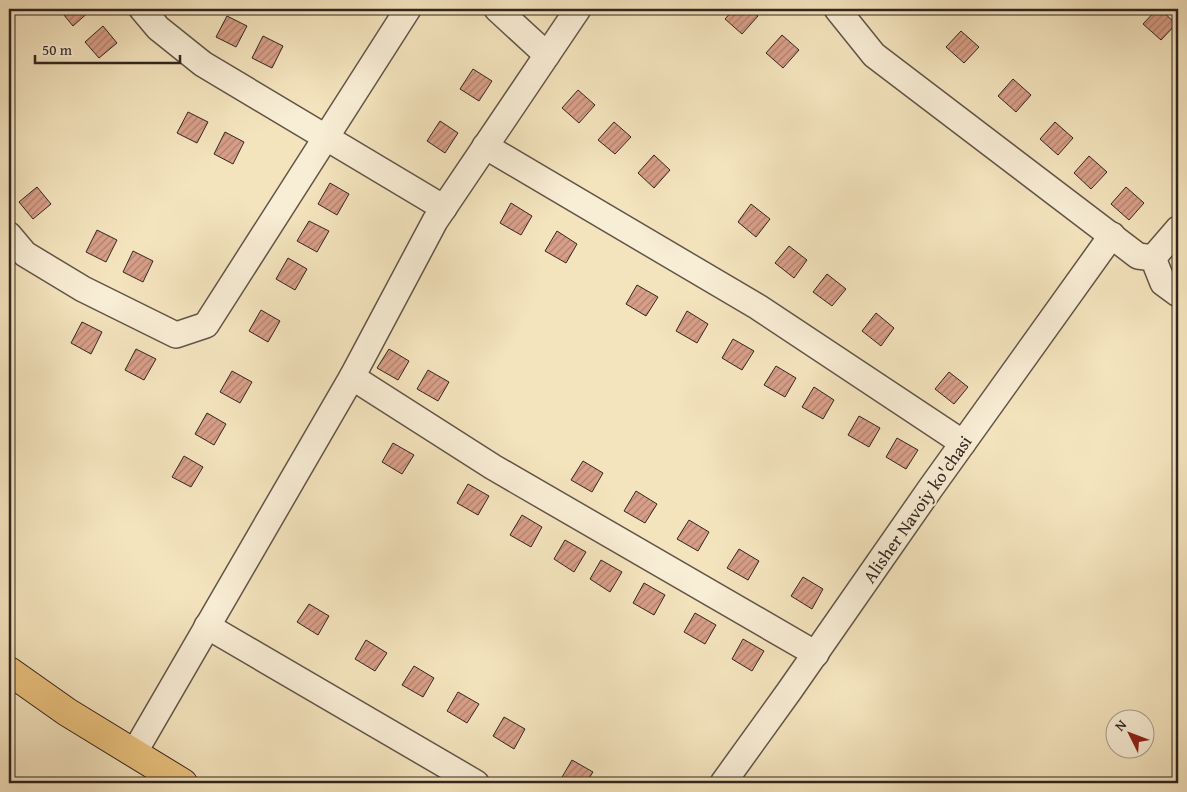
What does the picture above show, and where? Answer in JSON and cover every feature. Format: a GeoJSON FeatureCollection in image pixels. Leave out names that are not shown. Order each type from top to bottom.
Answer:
{"type":"FeatureCollection","features":[{"type":"Feature","properties":{"kind":"main road"},"geometry":{"type":"LineString","coordinates":[[9,671],[67,712],[183,783]]}},
{"type":"Feature","properties":{"kind":"street"},"geometry":{"type":"LineString","coordinates":[[142,9],[158,28],[203,64],[444,208]]}},
{"type":"Feature","properties":{"kind":"street"},"geometry":{"type":"LineString","coordinates":[[9,234],[25,254],[83,289],[176,335],[206,325],[408,9]]}},
{"type":"Feature","properties":{"kind":"street"},"geometry":{"type":"LineString","coordinates":[[497,9],[547,55]]}},
{"type":"Feature","properties":{"kind":"street"},"geometry":{"type":"LineString","coordinates":[[134,753],[352,377],[435,221],[578,9]]}},
{"type":"Feature","properties":{"kind":"street"},"geometry":{"type":"LineString","coordinates":[[837,9],[874,54],[1138,256],[1153,258]]}},
{"type":"Feature","properties":{"kind":"street"},"geometry":{"type":"LineString","coordinates":[[485,146],[758,307],[963,443]]}},
{"type":"Feature","properties":{"kind":"street"},"geometry":{"type":"LineString","coordinates":[[1153,258],[1178,229]]}},
{"type":"Feature","properties":{"kind":"street","name":"Alisher Navoiy ko'chasi"},"geometry":{"type":"LineString","coordinates":[[723,783],[1112,235]]}},
{"type":"Feature","properties":{"kind":"street"},"geometry":{"type":"LineString","coordinates":[[1153,258],[1163,282],[1178,294]]}},
{"type":"Feature","properties":{"kind":"street"},"geometry":{"type":"LineString","coordinates":[[352,377],[493,466],[816,654]]}},
{"type":"Feature","properties":{"kind":"street"},"geometry":{"type":"LineString","coordinates":[[207,626],[476,783]]}},
{"type":"Feature","properties":{"kind":"building"},"geometry":{"type":"Polygon","coordinates":[[[59,9],[90,9],[91,10],[73,26],[59,9]]]}},
{"type":"Feature","properties":{"kind":"building"},"geometry":{"type":"Polygon","coordinates":[[[734,9],[750,9],[758,16],[742,34],[725,19],[734,9]]]}},
{"type":"Feature","properties":{"kind":"building"},"geometry":{"type":"Polygon","coordinates":[[[1157,9],[1160,9],[1176,24],[1161,40],[1143,24],[1157,9]]]}},
{"type":"Feature","properties":{"kind":"building"},"geometry":{"type":"Polygon","coordinates":[[[227,16],[247,26],[236,47],[216,37],[227,16]]]}},
{"type":"Feature","properties":{"kind":"building"},"geometry":{"type":"Polygon","coordinates":[[[103,26],[117,43],[99,58],[85,42],[103,26]]]}},
{"type":"Feature","properties":{"kind":"building"},"geometry":{"type":"Polygon","coordinates":[[[961,31],[979,47],[964,63],[946,47],[961,31]]]}},
{"type":"Feature","properties":{"kind":"building"},"geometry":{"type":"Polygon","coordinates":[[[782,35],[799,50],[783,68],[766,53],[782,35]]]}},
{"type":"Feature","properties":{"kind":"building"},"geometry":{"type":"Polygon","coordinates":[[[263,36],[283,46],[272,68],[252,58],[263,36]]]}},
{"type":"Feature","properties":{"kind":"building"},"geometry":{"type":"Polygon","coordinates":[[[473,69],[492,81],[479,101],[460,89],[473,69]]]}},
{"type":"Feature","properties":{"kind":"building"},"geometry":{"type":"Polygon","coordinates":[[[1013,79],[1031,95],[1016,112],[998,96],[1013,79]]]}},
{"type":"Feature","properties":{"kind":"building"},"geometry":{"type":"Polygon","coordinates":[[[578,90],[595,105],[579,123],[562,108],[578,90]]]}},
{"type":"Feature","properties":{"kind":"building"},"geometry":{"type":"Polygon","coordinates":[[[188,112],[208,122],[197,143],[177,133],[188,112]]]}},
{"type":"Feature","properties":{"kind":"building"},"geometry":{"type":"Polygon","coordinates":[[[440,121],[458,133],[445,153],[427,141],[440,121]]]}},
{"type":"Feature","properties":{"kind":"building"},"geometry":{"type":"Polygon","coordinates":[[[614,122],[631,137],[615,154],[598,140],[614,122]]]}},
{"type":"Feature","properties":{"kind":"building"},"geometry":{"type":"Polygon","coordinates":[[[1055,122],[1073,138],[1058,155],[1040,139],[1055,122]]]}},
{"type":"Feature","properties":{"kind":"building"},"geometry":{"type":"Polygon","coordinates":[[[225,132],[244,142],[233,164],[214,154],[225,132]]]}},
{"type":"Feature","properties":{"kind":"building"},"geometry":{"type":"Polygon","coordinates":[[[654,155],[670,170],[654,188],[638,173],[654,155]]]}},
{"type":"Feature","properties":{"kind":"building"},"geometry":{"type":"Polygon","coordinates":[[[1089,156],[1107,172],[1091,189],[1074,173],[1089,156]]]}},
{"type":"Feature","properties":{"kind":"building"},"geometry":{"type":"Polygon","coordinates":[[[330,183],[349,194],[337,215],[318,204],[330,183]]]}},
{"type":"Feature","properties":{"kind":"building"},"geometry":{"type":"Polygon","coordinates":[[[37,187],[51,204],[33,219],[19,202],[37,187]]]}},
{"type":"Feature","properties":{"kind":"building"},"geometry":{"type":"Polygon","coordinates":[[[1126,187],[1144,203],[1129,220],[1111,204],[1126,187]]]}},
{"type":"Feature","properties":{"kind":"building"},"geometry":{"type":"Polygon","coordinates":[[[511,203],[532,216],[521,235],[500,223],[511,203]]]}},
{"type":"Feature","properties":{"kind":"building"},"geometry":{"type":"Polygon","coordinates":[[[751,204],[770,219],[756,237],[738,222],[751,204]]]}},
{"type":"Feature","properties":{"kind":"building"},"geometry":{"type":"Polygon","coordinates":[[[309,221],[329,231],[317,252],[297,241],[309,221]]]}},
{"type":"Feature","properties":{"kind":"building"},"geometry":{"type":"Polygon","coordinates":[[[97,230],[117,240],[106,262],[86,252],[97,230]]]}},
{"type":"Feature","properties":{"kind":"building"},"geometry":{"type":"Polygon","coordinates":[[[557,231],[577,244],[566,263],[545,251],[557,231]]]}},
{"type":"Feature","properties":{"kind":"building"},"geometry":{"type":"Polygon","coordinates":[[[789,246],[807,260],[794,278],[775,263],[789,246]]]}},
{"type":"Feature","properties":{"kind":"building"},"geometry":{"type":"Polygon","coordinates":[[[133,251],[153,261],[143,282],[123,272],[133,251]]]}},
{"type":"Feature","properties":{"kind":"building"},"geometry":{"type":"Polygon","coordinates":[[[288,258],[307,269],[295,290],[276,279],[288,258]]]}},
{"type":"Feature","properties":{"kind":"building"},"geometry":{"type":"Polygon","coordinates":[[[827,274],[846,289],[832,306],[813,292],[827,274]]]}},
{"type":"Feature","properties":{"kind":"building"},"geometry":{"type":"Polygon","coordinates":[[[637,285],[658,297],[646,316],[626,304],[637,285]]]}},
{"type":"Feature","properties":{"kind":"building"},"geometry":{"type":"Polygon","coordinates":[[[261,310],[280,321],[268,342],[249,331],[261,310]]]}},
{"type":"Feature","properties":{"kind":"building"},"geometry":{"type":"Polygon","coordinates":[[[687,311],[708,324],[697,343],[676,331],[687,311]]]}},
{"type":"Feature","properties":{"kind":"building"},"geometry":{"type":"Polygon","coordinates":[[[876,313],[894,328],[881,346],[862,331],[876,313]]]}},
{"type":"Feature","properties":{"kind":"building"},"geometry":{"type":"Polygon","coordinates":[[[82,322],[102,332],[91,354],[71,343],[82,322]]]}},
{"type":"Feature","properties":{"kind":"building"},"geometry":{"type":"Polygon","coordinates":[[[733,339],[754,351],[742,370],[722,358],[733,339]]]}},
{"type":"Feature","properties":{"kind":"building"},"geometry":{"type":"Polygon","coordinates":[[[136,349],[156,359],[144,380],[125,370],[136,349]]]}},
{"type":"Feature","properties":{"kind":"building"},"geometry":{"type":"Polygon","coordinates":[[[389,349],[409,361],[398,380],[377,368],[389,349]]]}},
{"type":"Feature","properties":{"kind":"building"},"geometry":{"type":"Polygon","coordinates":[[[776,366],[796,378],[785,397],[764,385],[776,366]]]}},
{"type":"Feature","properties":{"kind":"building"},"geometry":{"type":"Polygon","coordinates":[[[428,370],[449,382],[438,401],[417,389],[428,370]]]}},
{"type":"Feature","properties":{"kind":"building"},"geometry":{"type":"Polygon","coordinates":[[[232,371],[252,382],[240,403],[220,392],[232,371]]]}},
{"type":"Feature","properties":{"kind":"building"},"geometry":{"type":"Polygon","coordinates":[[[949,372],[968,387],[954,404],[935,389],[949,372]]]}},
{"type":"Feature","properties":{"kind":"building"},"geometry":{"type":"Polygon","coordinates":[[[814,387],[834,400],[823,419],[802,407],[814,387]]]}},
{"type":"Feature","properties":{"kind":"building"},"geometry":{"type":"Polygon","coordinates":[[[207,413],[226,424],[214,445],[195,434],[207,413]]]}},
{"type":"Feature","properties":{"kind":"building"},"geometry":{"type":"Polygon","coordinates":[[[859,416],[880,428],[869,447],[848,435],[859,416]]]}},
{"type":"Feature","properties":{"kind":"building"},"geometry":{"type":"Polygon","coordinates":[[[897,438],[918,450],[906,469],[886,457],[897,438]]]}},
{"type":"Feature","properties":{"kind":"building"},"geometry":{"type":"Polygon","coordinates":[[[393,443],[414,455],[402,474],[382,462],[393,443]]]}},
{"type":"Feature","properties":{"kind":"building"},"geometry":{"type":"Polygon","coordinates":[[[184,456],[203,467],[191,487],[172,477],[184,456]]]}},
{"type":"Feature","properties":{"kind":"building"},"geometry":{"type":"Polygon","coordinates":[[[583,461],[603,473],[592,492],[571,480],[583,461]]]}},
{"type":"Feature","properties":{"kind":"building"},"geometry":{"type":"Polygon","coordinates":[[[468,484],[489,496],[478,515],[457,503],[468,484]]]}},
{"type":"Feature","properties":{"kind":"building"},"geometry":{"type":"Polygon","coordinates":[[[636,491],[657,504],[645,523],[624,511],[636,491]]]}},
{"type":"Feature","properties":{"kind":"building"},"geometry":{"type":"Polygon","coordinates":[[[522,515],[542,527],[531,547],[510,535],[522,515]]]}},
{"type":"Feature","properties":{"kind":"building"},"geometry":{"type":"Polygon","coordinates":[[[689,520],[709,532],[698,551],[677,539],[689,520]]]}},
{"type":"Feature","properties":{"kind":"building"},"geometry":{"type":"Polygon","coordinates":[[[565,540],[586,552],[574,572],[554,559],[565,540]]]}},
{"type":"Feature","properties":{"kind":"building"},"geometry":{"type":"Polygon","coordinates":[[[739,549],[759,561],[748,580],[727,568],[739,549]]]}},
{"type":"Feature","properties":{"kind":"building"},"geometry":{"type":"Polygon","coordinates":[[[601,560],[622,572],[610,592],[590,579],[601,560]]]}},
{"type":"Feature","properties":{"kind":"building"},"geometry":{"type":"Polygon","coordinates":[[[803,577],[823,589],[812,609],[791,596],[803,577]]]}},
{"type":"Feature","properties":{"kind":"building"},"geometry":{"type":"Polygon","coordinates":[[[644,583],[665,595],[654,615],[633,603],[644,583]]]}},
{"type":"Feature","properties":{"kind":"building"},"geometry":{"type":"Polygon","coordinates":[[[309,604],[329,616],[318,635],[297,622],[309,604]]]}},
{"type":"Feature","properties":{"kind":"building"},"geometry":{"type":"Polygon","coordinates":[[[695,613],[716,625],[705,644],[684,632],[695,613]]]}},
{"type":"Feature","properties":{"kind":"building"},"geometry":{"type":"Polygon","coordinates":[[[743,639],[764,651],[752,671],[732,659],[743,639]]]}},
{"type":"Feature","properties":{"kind":"building"},"geometry":{"type":"Polygon","coordinates":[[[366,640],[387,653],[375,671],[355,659],[366,640]]]}},
{"type":"Feature","properties":{"kind":"building"},"geometry":{"type":"Polygon","coordinates":[[[414,666],[434,678],[423,697],[402,685],[414,666]]]}},
{"type":"Feature","properties":{"kind":"building"},"geometry":{"type":"Polygon","coordinates":[[[458,692],[479,704],[467,723],[447,711],[458,692]]]}},
{"type":"Feature","properties":{"kind":"building"},"geometry":{"type":"Polygon","coordinates":[[[504,717],[525,729],[514,749],[493,736],[504,717]]]}},
{"type":"Feature","properties":{"kind":"building"},"geometry":{"type":"Polygon","coordinates":[[[572,760],[593,772],[586,783],[568,783],[561,779],[572,760]]]}}]}
